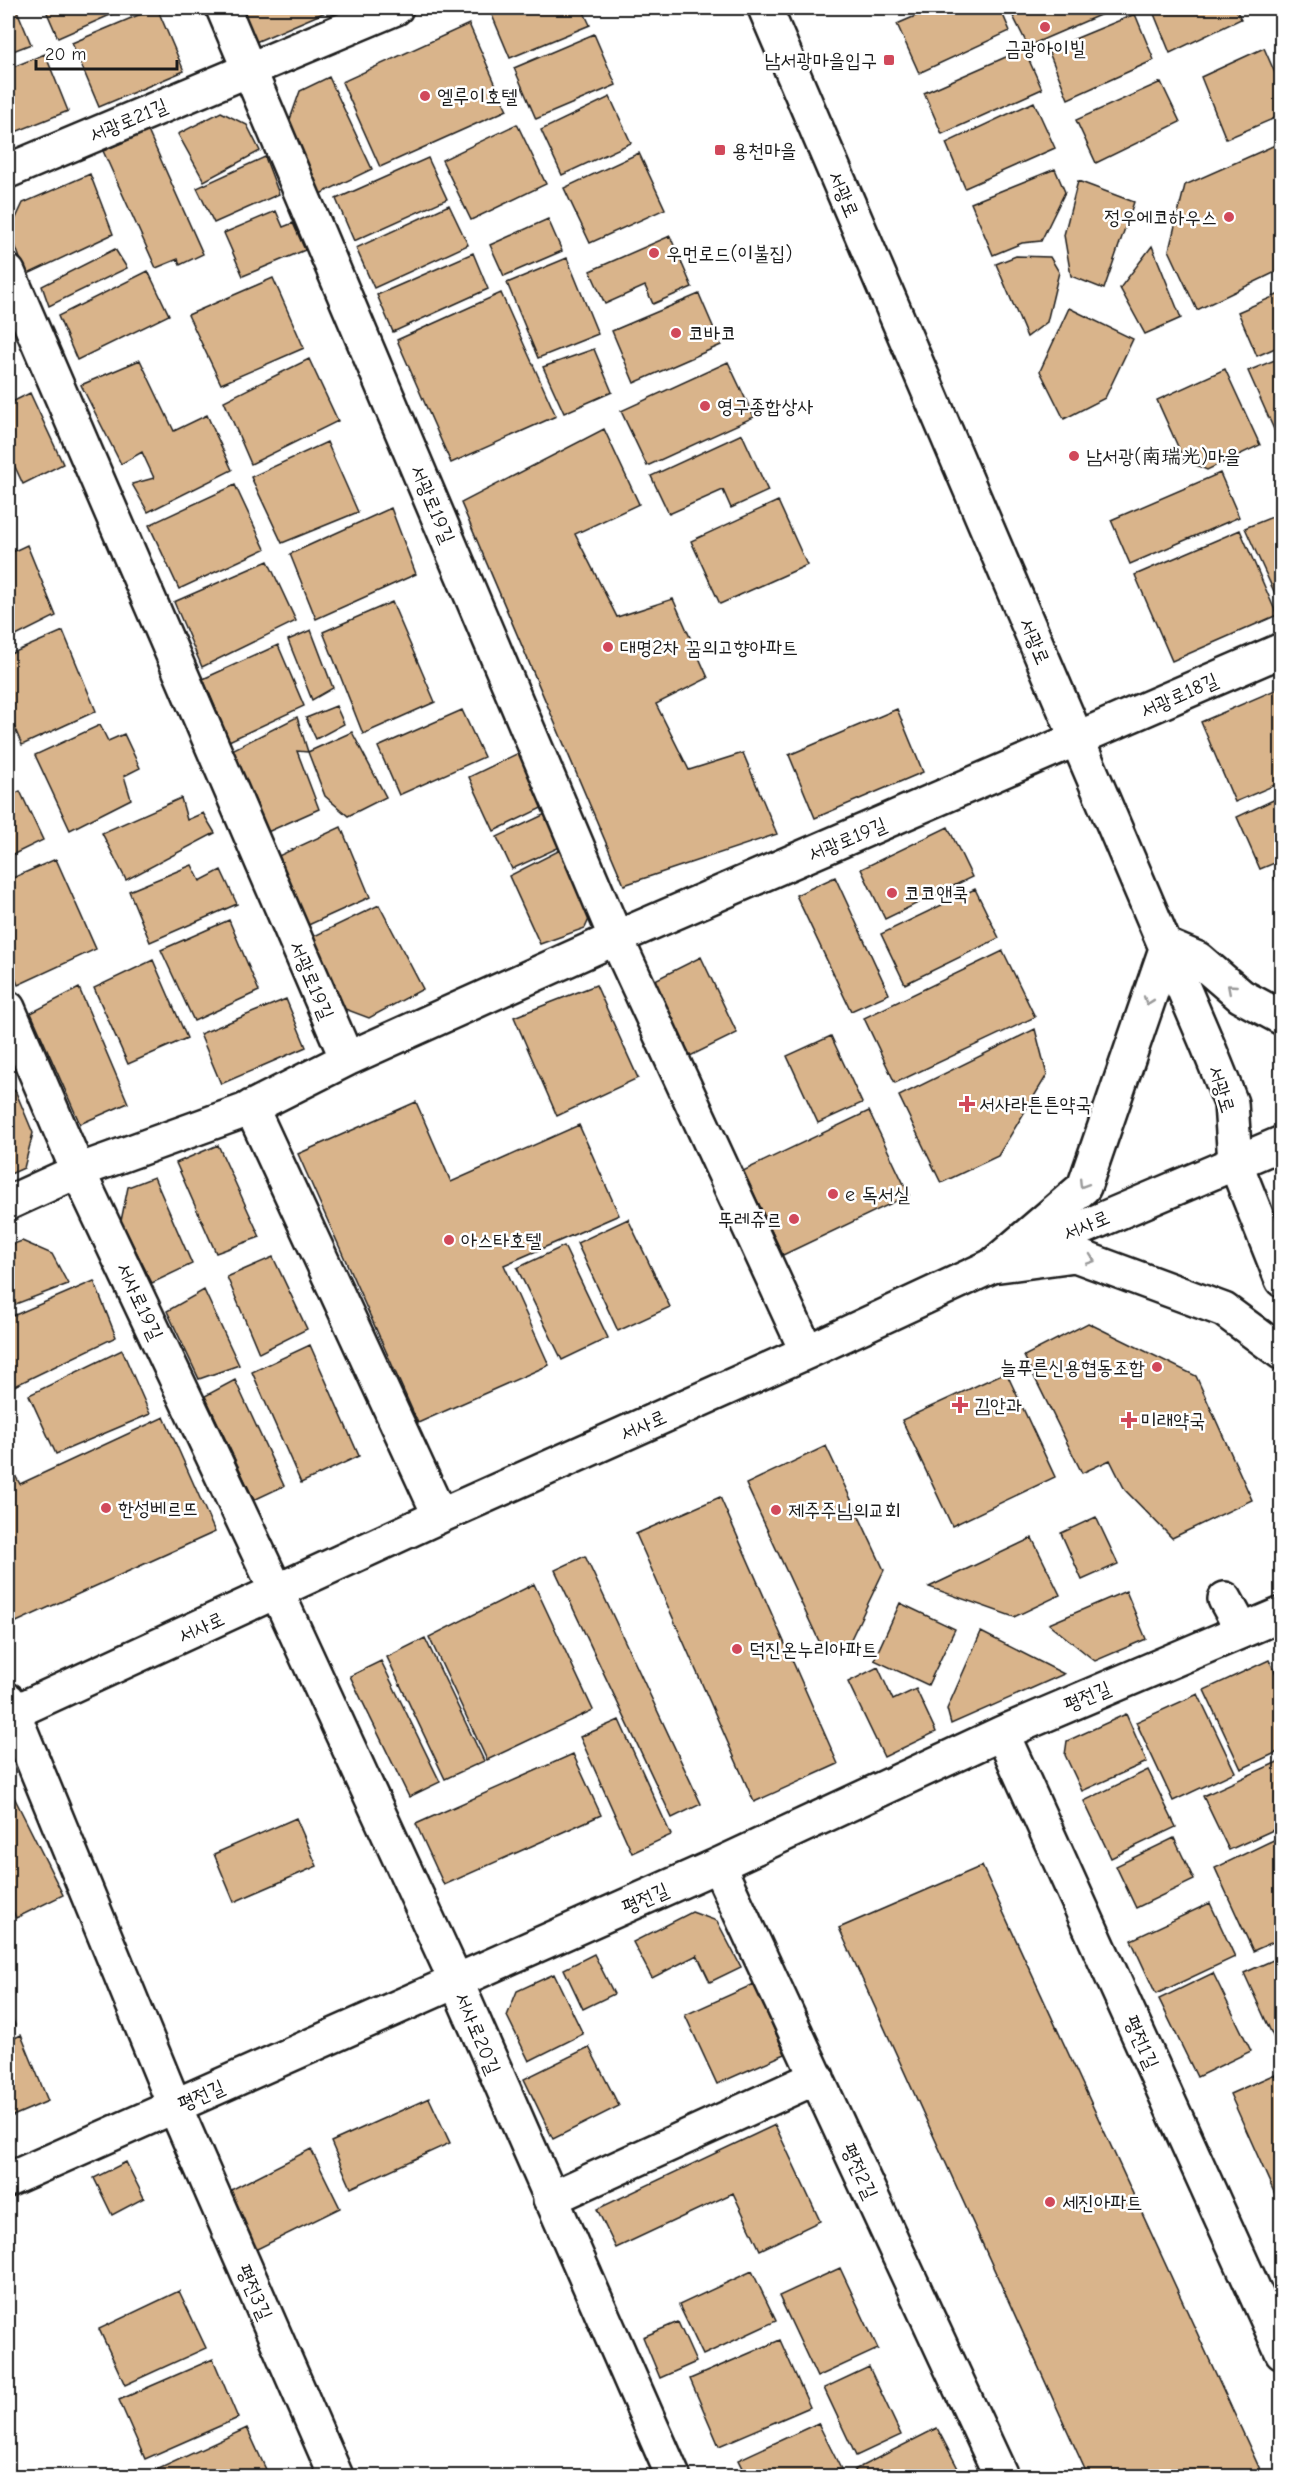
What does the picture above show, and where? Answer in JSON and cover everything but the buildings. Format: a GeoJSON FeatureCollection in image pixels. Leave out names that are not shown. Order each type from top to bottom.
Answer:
{"type":"FeatureCollection","features":[{"type":"Feature","properties":{"kind":"street"},"geometry":{"type":"LineString","coordinates":[[223,8],[249,69]]}},
{"type":"Feature","properties":{"kind":"street","name":"서광로21길"},"geometry":{"type":"LineString","coordinates":[[8,171],[396,8]]}},
{"type":"Feature","properties":{"kind":"street","name":"서광로"},"geometry":{"type":"LineString","coordinates":[[765,8],[1167,946],[1231,1103],[1235,1161],[1258,1226],[1281,1280]]}},
{"type":"Feature","properties":{"kind":"street","name":"서광로19길"},"geometry":{"type":"LineString","coordinates":[[249,69],[616,939]]}},
{"type":"Feature","properties":{"kind":"street","name":"서광로19길"},"geometry":{"type":"LineString","coordinates":[[8,272],[347,1059]]}},
{"type":"Feature","properties":{"kind":"street","name":"서광로18길"},"geometry":{"type":"LineString","coordinates":[[1077,740],[1281,650]]}},
{"type":"Feature","properties":{"kind":"street","name":"서광로19길"},"geometry":{"type":"LineString","coordinates":[[8,1203],[78,1172],[251,1107],[347,1059],[616,939],[1077,740]]}},
{"type":"Feature","properties":{"kind":"street"},"geometry":{"type":"LineString","coordinates":[[616,939],[807,1352]]}},
{"type":"Feature","properties":{"kind":"street"},"geometry":{"type":"LineString","coordinates":[[992,1266],[1084,1187],[1167,946],[1198,959],[1241,996],[1281,1018]]}},
{"type":"Feature","properties":{"kind":"street","name":"서사로19길"},"geometry":{"type":"LineString","coordinates":[[8,1008],[78,1172],[278,1592]]}},
{"type":"Feature","properties":{"kind":"street"},"geometry":{"type":"LineString","coordinates":[[251,1107],[440,1516]]}},
{"type":"Feature","properties":{"kind":"street","name":"서사로"},"geometry":{"type":"LineString","coordinates":[[10,1709],[278,1592],[440,1516],[807,1352],[992,1266],[1281,1143]]}},
{"type":"Feature","properties":{"kind":"street"},"geometry":{"type":"LineString","coordinates":[[992,1266],[1075,1255],[1227,1311],[1281,1353]]}},
{"type":"Feature","properties":{"kind":"street","name":"서사로20길"},"geometry":{"type":"LineString","coordinates":[[278,1592],[456,1981],[673,2476]]}},
{"type":"Feature","properties":{"kind":"street"},"geometry":{"type":"LineString","coordinates":[[1226,1599],[1242,1630]]}},
{"type":"Feature","properties":{"kind":"street","name":"평전길"},"geometry":{"type":"LineString","coordinates":[[8,2180],[718,1865],[1002,1733],[1281,1614]]}},
{"type":"Feature","properties":{"kind":"street","name":"평전3길"},"geometry":{"type":"LineString","coordinates":[[10,1709],[175,2107],[336,2476]]}},
{"type":"Feature","properties":{"kind":"street","name":"평전1길"},"geometry":{"type":"LineString","coordinates":[[1002,1733],[1281,2352]]}},
{"type":"Feature","properties":{"kind":"street","name":"평전2길"},"geometry":{"type":"LineString","coordinates":[[718,1865],[1001,2476]]}},
{"type":"Feature","properties":{"kind":"street"},"geometry":{"type":"LineString","coordinates":[[550,2199],[817,2077]]}},
{"type":"Feature","properties":{"kind":"place","name":"금광아이빌"},"geometry":{"type":"Point","coordinates":[1045,27]}},
{"type":"Feature","properties":{"kind":"place","name":"남서광마을입구"},"geometry":{"type":"Point","coordinates":[889,60]}},
{"type":"Feature","properties":{"kind":"place","name":"엘루이호텔"},"geometry":{"type":"Point","coordinates":[425,96]}},
{"type":"Feature","properties":{"kind":"place","name":"용천마을"},"geometry":{"type":"Point","coordinates":[720,150]}},
{"type":"Feature","properties":{"kind":"place","name":"정우에코하우스"},"geometry":{"type":"Point","coordinates":[1229,217]}},
{"type":"Feature","properties":{"kind":"place","name":"우먼로드(이불집)"},"geometry":{"type":"Point","coordinates":[654,253]}},
{"type":"Feature","properties":{"kind":"place","name":"코바코"},"geometry":{"type":"Point","coordinates":[676,333]}},
{"type":"Feature","properties":{"kind":"place","name":"영구종합상사"},"geometry":{"type":"Point","coordinates":[705,406]}},
{"type":"Feature","properties":{"kind":"place","name":"남서광(南瑞光)마을"},"geometry":{"type":"Point","coordinates":[1074,456]}},
{"type":"Feature","properties":{"kind":"place","name":"대명2차 꿈의고향아파트"},"geometry":{"type":"Point","coordinates":[608,647]}},
{"type":"Feature","properties":{"kind":"place","name":"코코앤쿡"},"geometry":{"type":"Point","coordinates":[892,893]}},
{"type":"Feature","properties":{"kind":"place","name":"서사라튼튼약국"},"geometry":{"type":"Point","coordinates":[967,1104]}},
{"type":"Feature","properties":{"kind":"place","name":"e 독서실"},"geometry":{"type":"Point","coordinates":[833,1194]}},
{"type":"Feature","properties":{"kind":"place","name":"뚜레쥬르"},"geometry":{"type":"Point","coordinates":[794,1219]}},
{"type":"Feature","properties":{"kind":"place","name":"아스타호텔"},"geometry":{"type":"Point","coordinates":[449,1240]}},
{"type":"Feature","properties":{"kind":"place","name":"늘푸른신용협동조합"},"geometry":{"type":"Point","coordinates":[1157,1367]}},
{"type":"Feature","properties":{"kind":"place","name":"김안과"},"geometry":{"type":"Point","coordinates":[960,1405]}},
{"type":"Feature","properties":{"kind":"place","name":"미래약국"},"geometry":{"type":"Point","coordinates":[1129,1420]}},
{"type":"Feature","properties":{"kind":"place","name":"한성베르뜨"},"geometry":{"type":"Point","coordinates":[106,1508]}},
{"type":"Feature","properties":{"kind":"place","name":"제주주님의교회"},"geometry":{"type":"Point","coordinates":[776,1510]}},
{"type":"Feature","properties":{"kind":"place","name":"덕진온누리아파트"},"geometry":{"type":"Point","coordinates":[737,1649]}},
{"type":"Feature","properties":{"kind":"place","name":"세진아파트"},"geometry":{"type":"Point","coordinates":[1050,2202]}}]}
